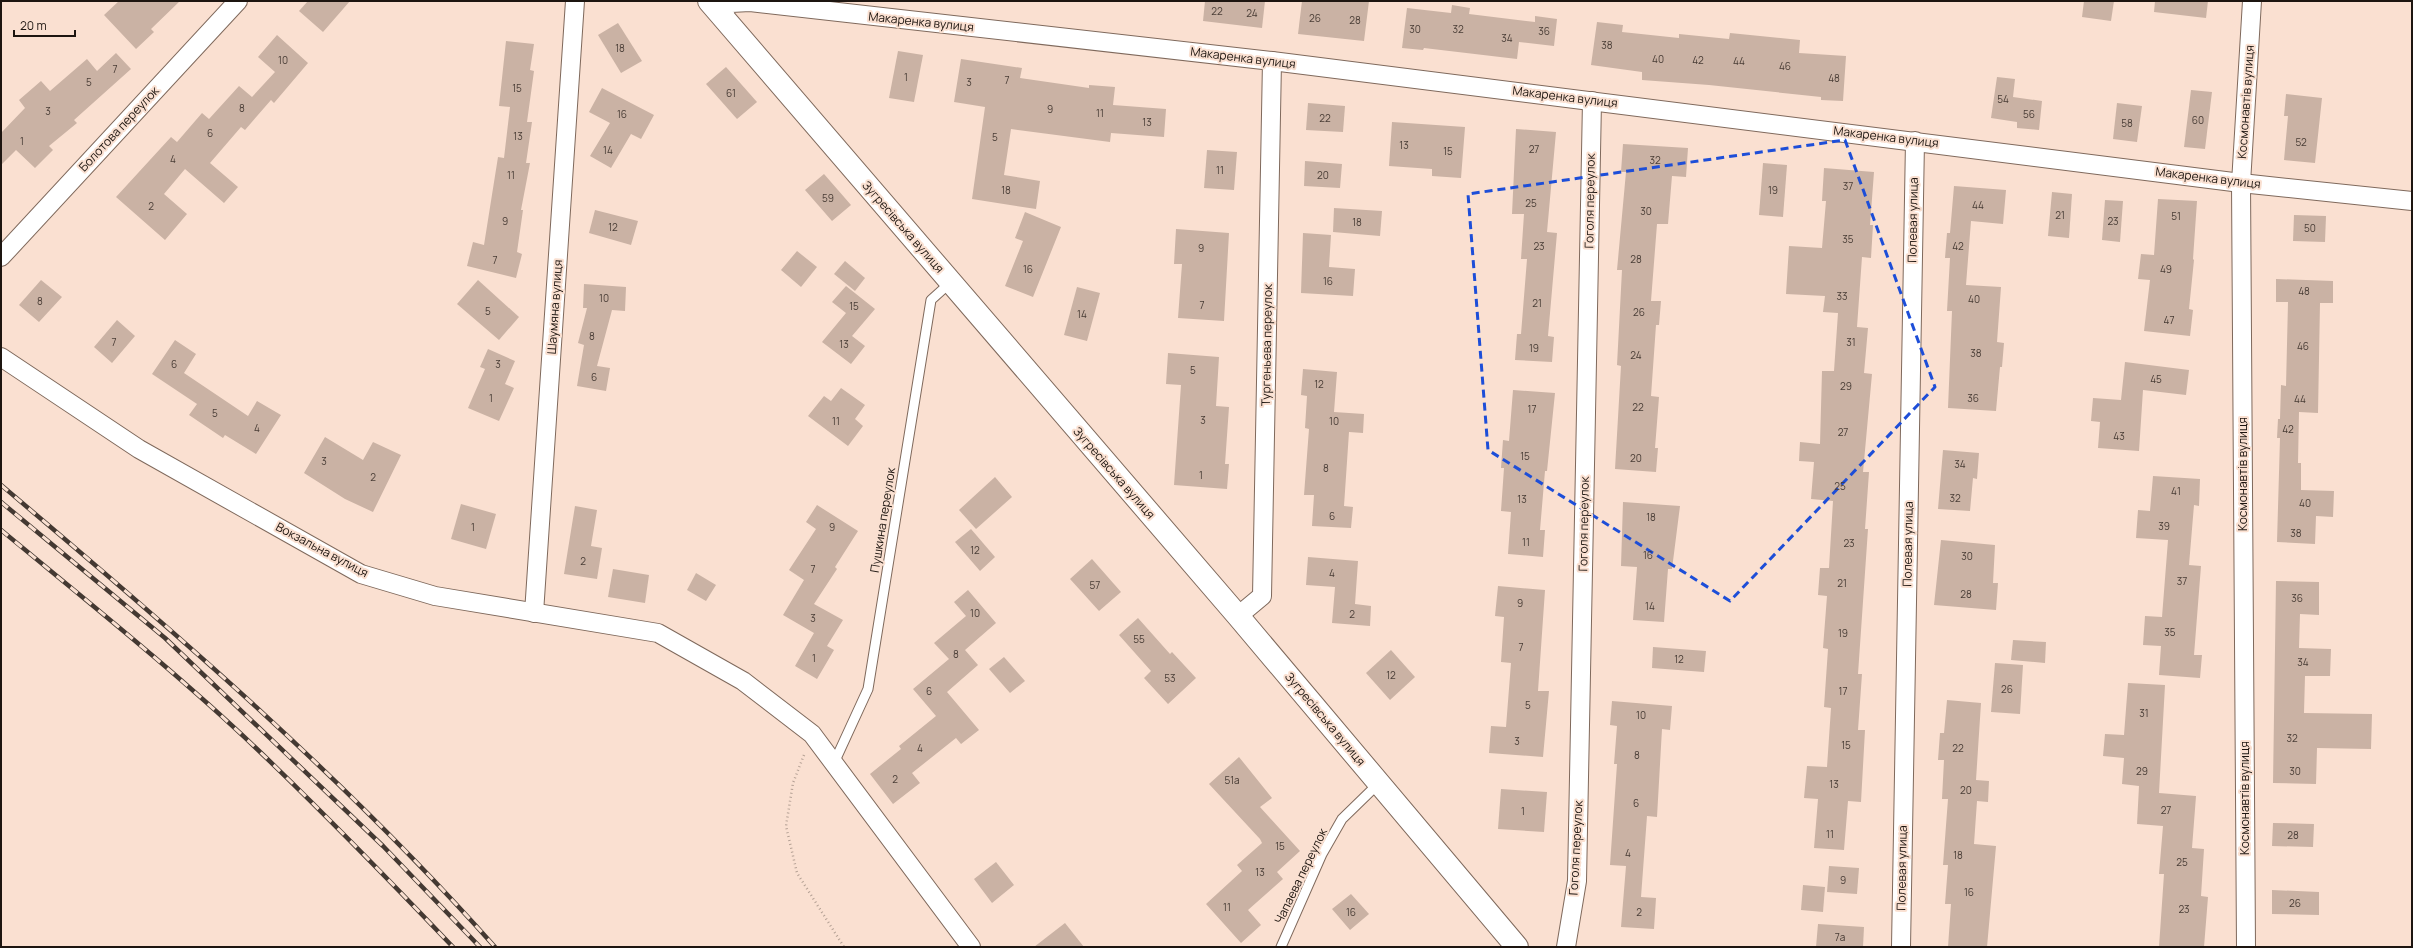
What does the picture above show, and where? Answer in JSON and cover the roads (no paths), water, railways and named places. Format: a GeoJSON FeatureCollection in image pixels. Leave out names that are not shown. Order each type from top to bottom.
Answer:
{"type":"FeatureCollection","features":[{"type":"Feature","properties":{"kind":"street","name":"Болотова переулок"},"geometry":{"type":"LineString","coordinates":[[1,257],[238,1]]}},
{"type":"Feature","properties":{"kind":"street","name":"Шаумяна вулиця"},"geometry":{"type":"LineString","coordinates":[[534,613],[575,1]]}},
{"type":"Feature","properties":{"kind":"street","name":"Космонавтів вулиця"},"geometry":{"type":"LineString","coordinates":[[2246,947],[2241,183],[2252,1]]}},
{"type":"Feature","properties":{"kind":"street","name":"Макаренка вулиця"},"geometry":{"type":"LineString","coordinates":[[715,7],[731,3],[750,2],[1272,61],[2241,183],[2412,201]]}},
{"type":"Feature","properties":{"kind":"street","name":"Зугресівська вулиця"},"geometry":{"type":"LineString","coordinates":[[715,7],[1238,616],[1517,947]]}},
{"type":"Feature","properties":{"kind":"street","name":"Тургеньева переулок"},"geometry":{"type":"LineString","coordinates":[[1238,616],[1262,596],[1272,61]]}},
{"type":"Feature","properties":{"kind":"street","name":"Гоголя переулок"},"geometry":{"type":"LineString","coordinates":[[1566,947],[1577,881],[1592,101]]}},
{"type":"Feature","properties":{"kind":"street","name":"Полевая улица"},"geometry":{"type":"LineString","coordinates":[[1901,947],[1915,141]]}},
{"type":"Feature","properties":{"kind":"street","name":"Вокзальна вулиця"},"geometry":{"type":"LineString","coordinates":[[1,357],[139,449],[361,574],[435,596],[658,633],[743,681],[812,734],[971,947]]}},
{"type":"Feature","properties":{"kind":"lane","name":"Пушкина переулок"},"geometry":{"type":"LineString","coordinates":[[834,763],[868,689],[930,305],[938,293],[951,282]]}},
{"type":"Feature","properties":{"kind":"lane","name":"Чапаева переулок"},"geometry":{"type":"LineString","coordinates":[[1280,947],[1322,854],[1342,819],[1379,783]]}},
{"type":"Feature","properties":{"kind":"railway"},"geometry":{"type":"LineString","coordinates":[[1,485],[130,595],[257,707],[379,824],[495,947]]}},
{"type":"Feature","properties":{"kind":"railway"},"geometry":{"type":"LineString","coordinates":[[1,502],[165,638],[383,846],[480,947]]}},
{"type":"Feature","properties":{"kind":"railway"},"geometry":{"type":"LineString","coordinates":[[1,530],[195,692],[226,720],[332,822],[453,947]]}}]}
